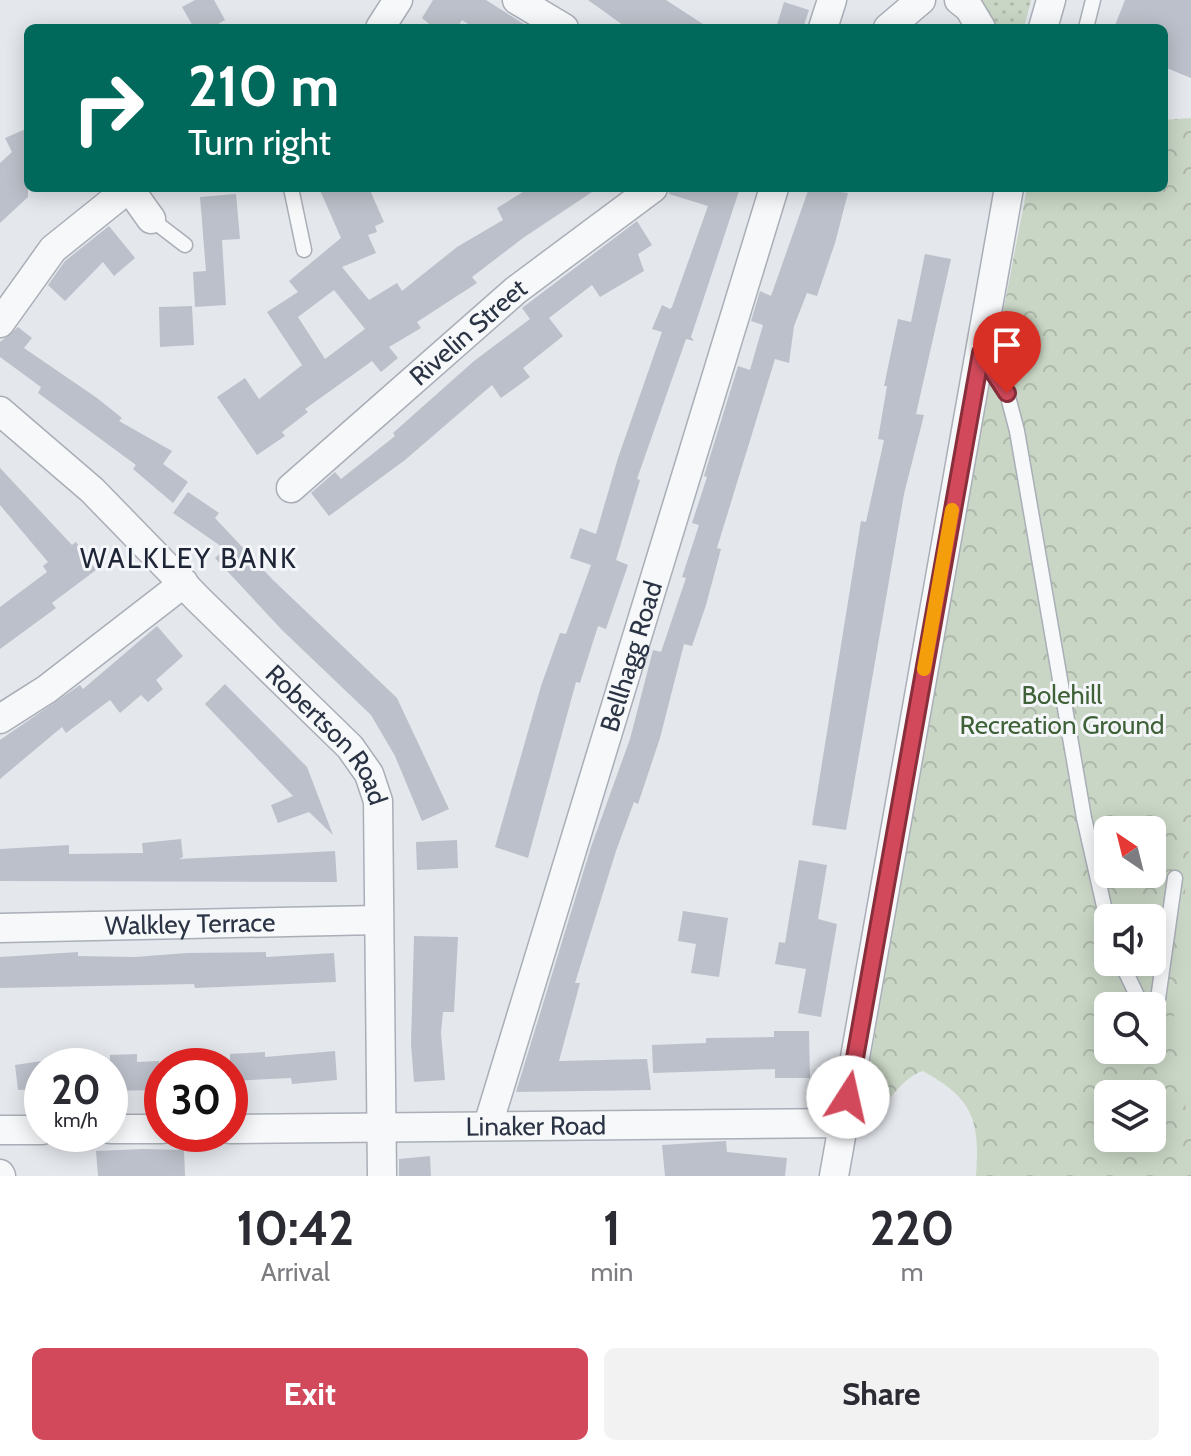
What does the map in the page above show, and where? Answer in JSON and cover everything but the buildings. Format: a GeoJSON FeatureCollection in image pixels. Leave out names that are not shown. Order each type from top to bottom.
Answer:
{"type":"FeatureCollection","features":[{"type":"Feature","properties":{"kind":"street"},"geometry":{"type":"LineString","coordinates":[[383,24],[398,0]]}},
{"type":"Feature","properties":{"kind":"street"},"geometry":{"type":"LineString","coordinates":[[517,0],[557,24]]}},
{"type":"Feature","properties":{"kind":"street"},"geometry":{"type":"LineString","coordinates":[[824,24],[832,0]]}},
{"type":"Feature","properties":{"kind":"street"},"geometry":{"type":"LineString","coordinates":[[893,24],[921,0]]}},
{"type":"Feature","properties":{"kind":"street"},"geometry":{"type":"LineString","coordinates":[[959,0],[969,8],[979,24]]}},
{"type":"Feature","properties":{"kind":"street"},"geometry":{"type":"LineString","coordinates":[[1044,24],[1051,0]]}},
{"type":"Feature","properties":{"kind":"street"},"geometry":{"type":"LineString","coordinates":[[0,323],[53,249],[124,192]]}},
{"type":"Feature","properties":{"kind":"street"},"geometry":{"type":"LineString","coordinates":[[132,192],[151,219]]}},
{"type":"Feature","properties":{"kind":"street","name":"Rivelin Street"},"geometry":{"type":"LineString","coordinates":[[291,488],[516,290],[648,192]]}},
{"type":"Feature","properties":{"kind":"street","name":"Bellhagg Road"},"geometry":{"type":"LineString","coordinates":[[488,1125],[773,192]]}},
{"type":"Feature","properties":{"kind":"street"},"geometry":{"type":"LineString","coordinates":[[834,1176],[1008,192]]}},
{"type":"Feature","properties":{"kind":"street","name":"Robertson Road"},"geometry":{"type":"LineString","coordinates":[[0,411],[92,490],[350,747],[369,774],[378,801],[382,1176]]}},
{"type":"Feature","properties":{"kind":"street"},"geometry":{"type":"LineString","coordinates":[[0,719],[47,689],[184,583]]}},
{"type":"Feature","properties":{"kind":"street","name":"Walkley Terrace"},"geometry":{"type":"LineString","coordinates":[[0,928],[378,920]]}},
{"type":"Feature","properties":{"kind":"street","name":"Linaker Road"},"geometry":{"type":"LineString","coordinates":[[248,1129],[843,1123]]}},
{"type":"Feature","properties":{"kind":"street"},"geometry":{"type":"LineString","coordinates":[[0,1130],[24,1130]]}},
{"type":"Feature","properties":{"kind":"lane"},"geometry":{"type":"LineString","coordinates":[[1087,24],[1093,0]]}},
{"type":"Feature","properties":{"kind":"lane"},"geometry":{"type":"LineString","coordinates":[[292,192],[304,250]]}},
{"type":"Feature","properties":{"kind":"lane"},"geometry":{"type":"LineString","coordinates":[[151,219],[185,245]]}},
{"type":"Feature","properties":{"kind":"lane"},"geometry":{"type":"LineString","coordinates":[[981,353],[1007,393],[1017,431],[1084,818],[1103,904]]}},
{"type":"Feature","properties":{"kind":"lane"},"geometry":{"type":"LineString","coordinates":[[1159,992],[1175,878]]}},
{"type":"Feature","properties":{"kind":"green space"},"geometry":{"type":"Polygon","coordinates":[[[979,0],[1031,0],[1025,24],[991,24],[979,0]]]}},
{"type":"Feature","properties":{"kind":"green space","name":"Bolehill Recreation Ground"},"geometry":{"type":"Polygon","coordinates":[[[1191,118],[1191,1176],[976,1176],[977,1140],[970,1113],[953,1091],[923,1071],[906,1081],[877,1111],[860,1120],[969,489],[1026,192],[1168,192],[1168,120],[1191,118]]]}},
{"type":"Feature","properties":{"kind":"green space"},"geometry":{"type":"Polygon","coordinates":[[[1191,826],[1191,1140],[1173,1029],[1191,826]]]}},
{"type":"Feature","properties":{"kind":"slow traffic"},"geometry":{"type":"LineString","coordinates":[[924,669],[952,510]]}},
{"type":"Feature","properties":{"kind":"district","name":"WALKLEY BANK"},"geometry":{"type":"Point","coordinates":[189,558]}},
{"type":"Feature","properties":{"kind":"route"},"geometry":{"type":"LineString","coordinates":[[848,1097],[981,353],[993,367],[1007,393]]}}]}
